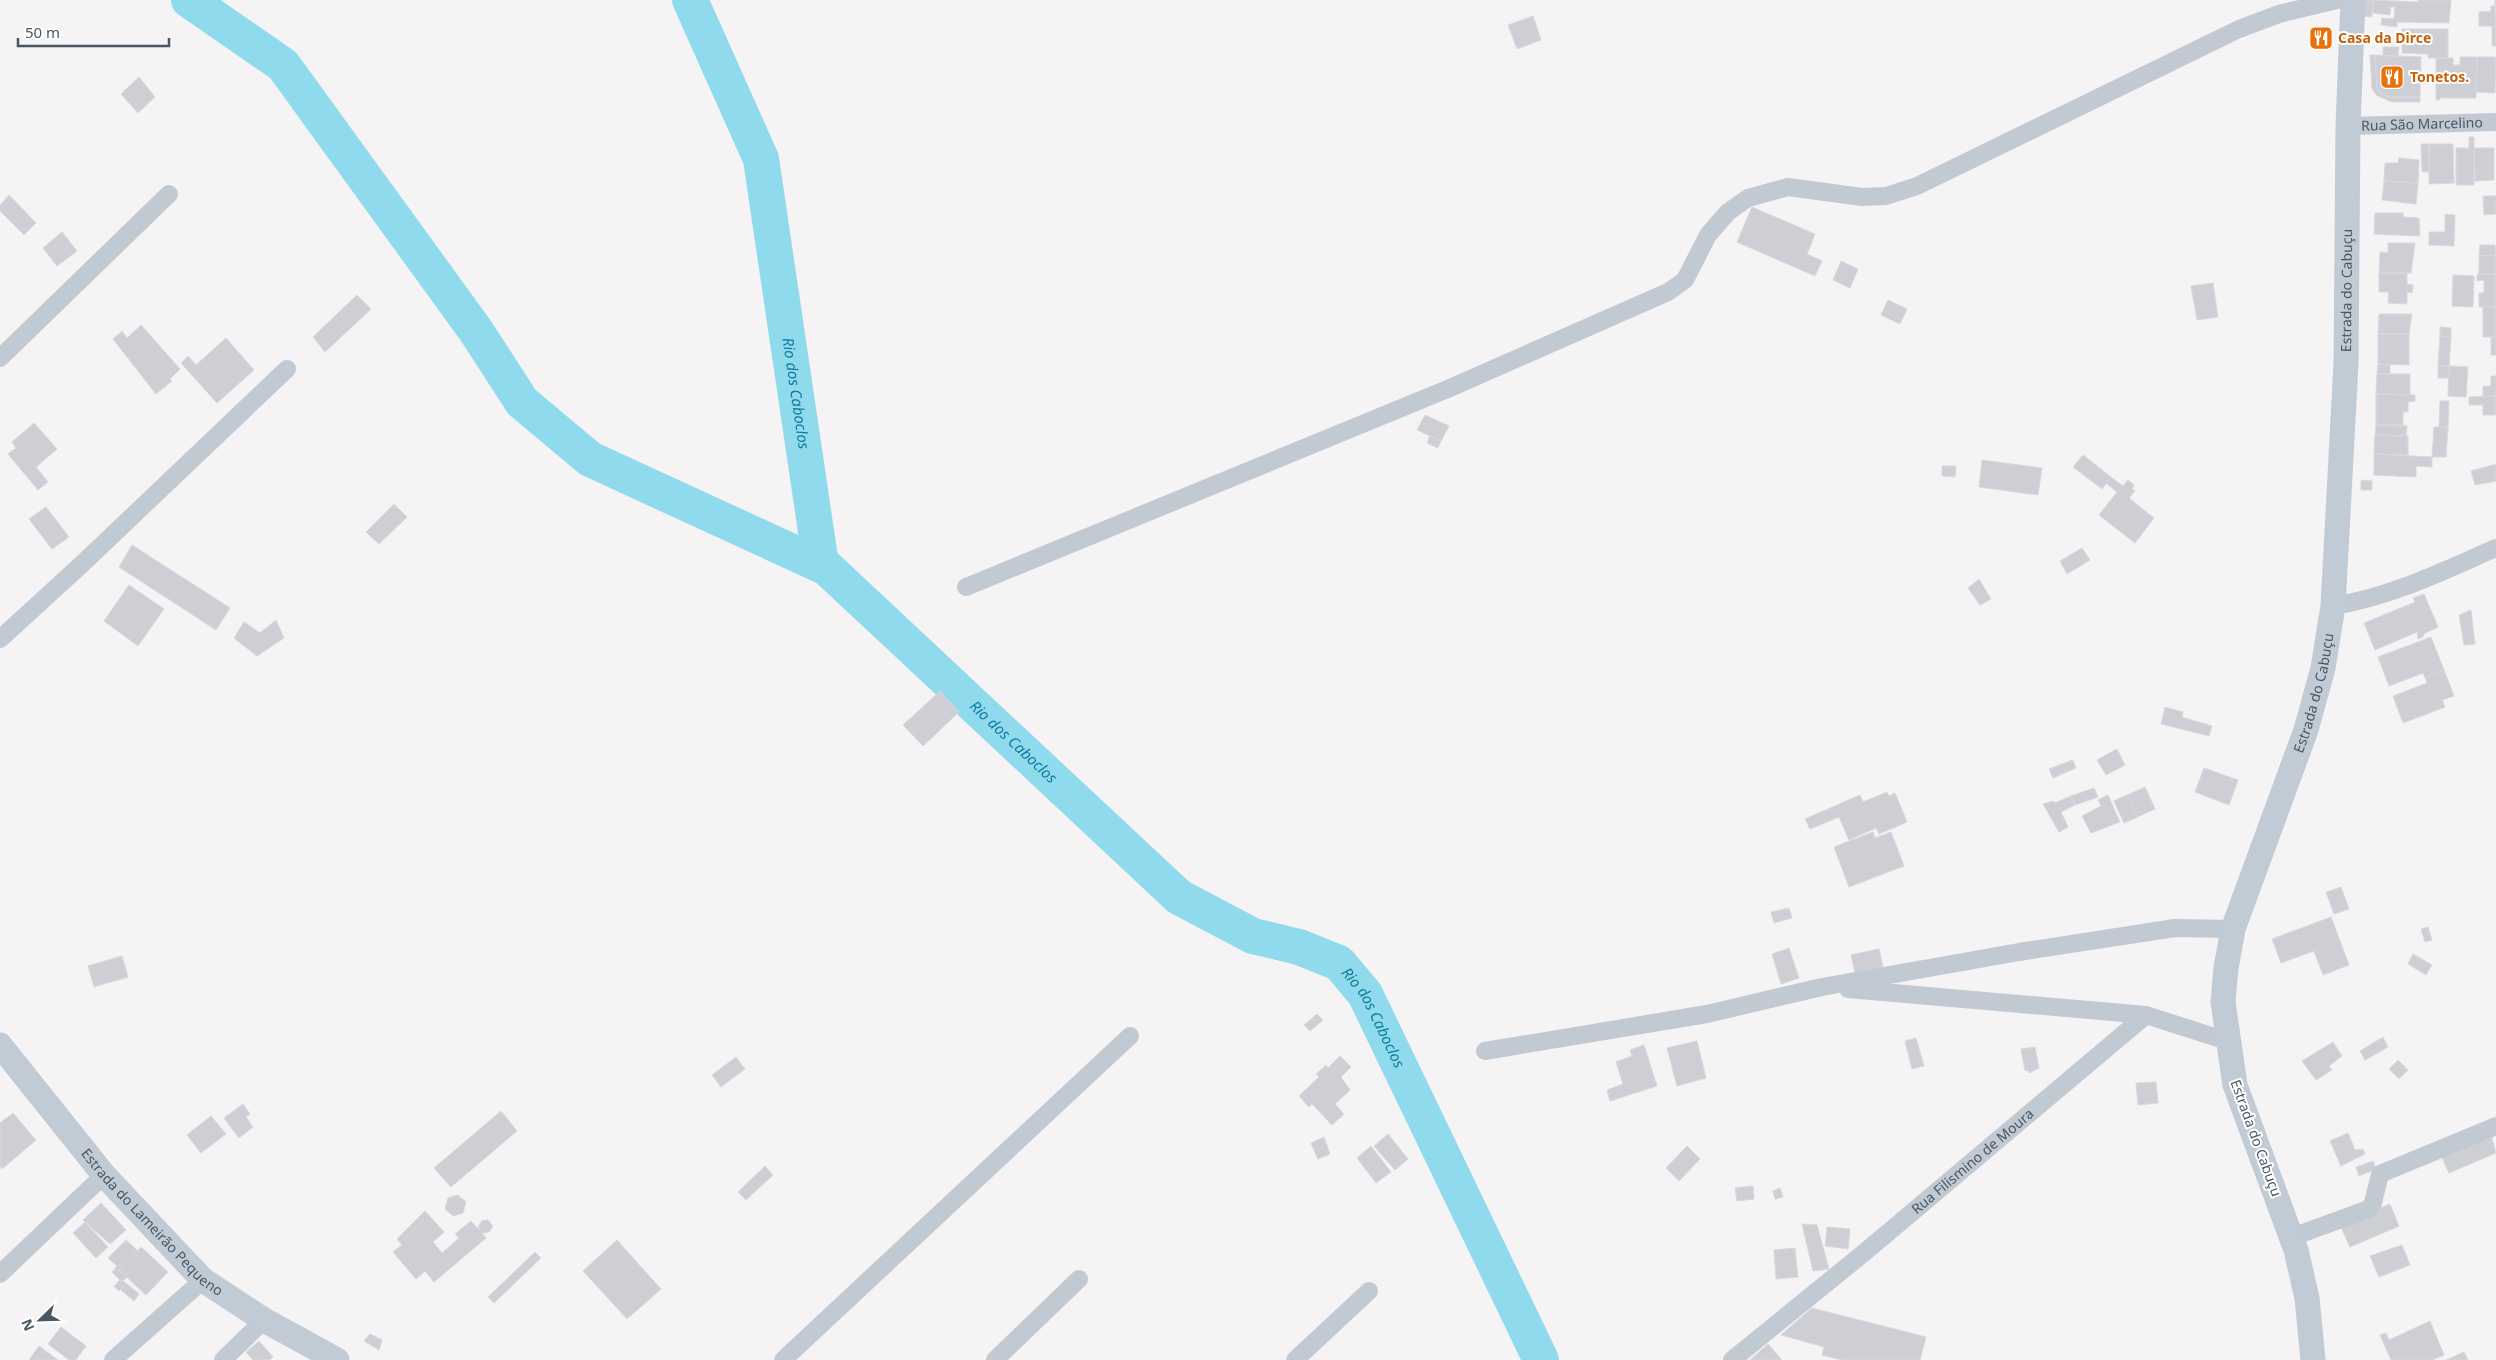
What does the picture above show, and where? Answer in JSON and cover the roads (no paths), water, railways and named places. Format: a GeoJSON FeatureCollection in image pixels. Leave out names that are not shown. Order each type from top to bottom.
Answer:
{"type":"FeatureCollection","features":[{"type":"Feature","properties":{"kind":"street"},"geometry":{"type":"LineString","coordinates":[[966,587],[1450,388],[1668,292],[1686,280],[1708,235],[1728,212],[1748,198],[1788,187],[1862,197],[1886,196],[1917,186],[2239,29],[2280,14],[2337,0]]}},
{"type":"Feature","properties":{"kind":"street","name":"Estrada do Cabuçu"},"geometry":{"type":"LineString","coordinates":[[2313,1360],[2307,1298],[2292,1237],[2235,1085],[2227,1041],[2223,1002],[2226,968],[2234,928],[2306,730],[2323,668],[2333,606],[2346,364],[2348,126],[2353,0]]}},
{"type":"Feature","properties":{"kind":"street","name":"Rua São Marcelino"},"geometry":{"type":"LineString","coordinates":[[2348,126],[2496,122]]}},
{"type":"Feature","properties":{"kind":"street"},"geometry":{"type":"LineString","coordinates":[[0,358],[169,194]]}},
{"type":"Feature","properties":{"kind":"street"},"geometry":{"type":"LineString","coordinates":[[0,639],[82,564],[287,369]]}},
{"type":"Feature","properties":{"kind":"street"},"geometry":{"type":"LineString","coordinates":[[2333,606],[2362,602],[2396,591],[2496,548]]}},
{"type":"Feature","properties":{"kind":"street"},"geometry":{"type":"LineString","coordinates":[[1485,1051],[1707,1014],[1822,988],[2174,928],[2234,928]]}},
{"type":"Feature","properties":{"kind":"street"},"geometry":{"type":"LineString","coordinates":[[1822,988],[2146,1015],[2227,1041]]}},
{"type":"Feature","properties":{"kind":"street","name":"Rua Filismino de Moura"},"geometry":{"type":"LineString","coordinates":[[1732,1360],[1865,1252],[2146,1015]]}},
{"type":"Feature","properties":{"kind":"street"},"geometry":{"type":"LineString","coordinates":[[783,1360],[1130,1036]]}},
{"type":"Feature","properties":{"kind":"street","name":"Estrada do Lameirão Pequeno"},"geometry":{"type":"LineString","coordinates":[[4,1057],[104,1175],[203,1280],[264,1320],[337,1360]]}},
{"type":"Feature","properties":{"kind":"street"},"geometry":{"type":"LineString","coordinates":[[2292,1237],[2369,1208],[2373,1203],[2380,1174],[2496,1126]]}},
{"type":"Feature","properties":{"kind":"street"},"geometry":{"type":"LineString","coordinates":[[0,1274],[104,1175]]}},
{"type":"Feature","properties":{"kind":"street"},"geometry":{"type":"LineString","coordinates":[[995,1360],[1079,1279]]}},
{"type":"Feature","properties":{"kind":"street"},"geometry":{"type":"LineString","coordinates":[[113,1360],[203,1280]]}},
{"type":"Feature","properties":{"kind":"street"},"geometry":{"type":"LineString","coordinates":[[1295,1360],[1369,1291]]}},
{"type":"Feature","properties":{"kind":"street"},"geometry":{"type":"LineString","coordinates":[[222,1360],[264,1320]]}},
{"type":"Feature","properties":{"kind":"waterway","name":"Rio dos Caboclos"},"geometry":{"type":"LineString","coordinates":[[189,0],[283,65],[476,331],[522,402],[590,459],[827,568],[1179,897],[1253,936],[1299,947],[1339,963],[1365,994],[1541,1360]]}},
{"type":"Feature","properties":{"kind":"waterway","name":"Rio dos Caboclos"},"geometry":{"type":"LineString","coordinates":[[690,0],[761,159],[821,565]]}},
{"type":"Feature","properties":{"kind":"place","name":"Casa da Dirce"},"geometry":{"type":"Point","coordinates":[2321,38]}},
{"type":"Feature","properties":{"kind":"place","name":"Tonetos."},"geometry":{"type":"Point","coordinates":[2392,77]}}]}
